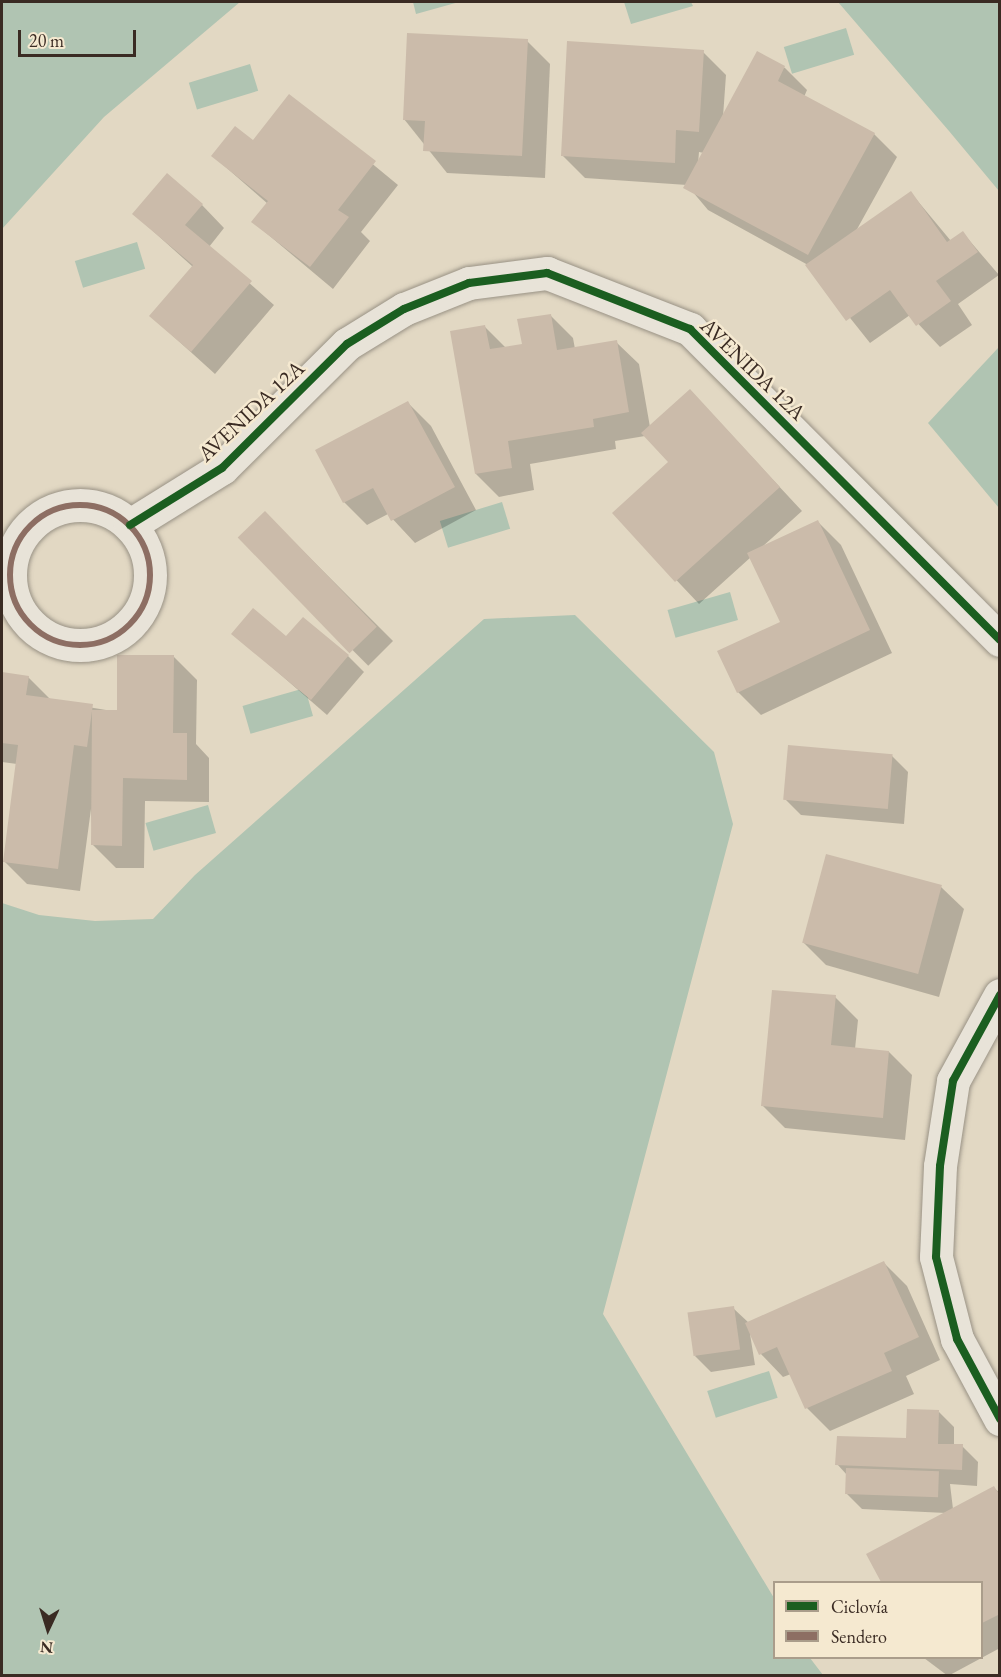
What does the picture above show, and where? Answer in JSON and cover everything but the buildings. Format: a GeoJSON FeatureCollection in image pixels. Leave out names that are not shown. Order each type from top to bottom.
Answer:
{"type":"FeatureCollection","features":[{"type":"Feature","properties":{"kind":"street","name":"AVENIDA 12A"},"geometry":{"type":"LineString","coordinates":[[130,525],[222,468],[348,344],[394,315],[470,283],[547,273],[690,330],[999,640]]}},
{"type":"Feature","properties":{"kind":"street"},"geometry":{"type":"LineString","coordinates":[[87,505],[130,525],[150,565],[146,597],[129,626],[111,639],[66,644],[27,621],[9,578],[12,554],[29,527],[63,506],[87,505]]}},
{"type":"Feature","properties":{"kind":"street"},"geometry":{"type":"LineString","coordinates":[[999,995],[953,1081],[940,1166],[936,1257],[957,1340],[999,1419]]}},
{"type":"Feature","properties":{"kind":"shaded area"},"geometry":{"type":"Polygon","coordinates":[[[2,2],[240,2],[104,117],[2,229],[2,2]]]}},
{"type":"Feature","properties":{"kind":"shaded area"},"geometry":{"type":"Polygon","coordinates":[[[413,2],[459,2],[416,14],[413,2]]]}},
{"type":"Feature","properties":{"kind":"shaded area"},"geometry":{"type":"Polygon","coordinates":[[[624,2],[691,2],[693,6],[631,24],[624,2]]]}},
{"type":"Feature","properties":{"kind":"shaded area"},"geometry":{"type":"Polygon","coordinates":[[[838,2],[999,2],[999,191],[949,131],[838,2]]]}},
{"type":"Feature","properties":{"kind":"shaded area"},"geometry":{"type":"Polygon","coordinates":[[[846,28],[854,55],[792,74],[784,47],[846,28]]]}},
{"type":"Feature","properties":{"kind":"shaded area"},"geometry":{"type":"Polygon","coordinates":[[[250,64],[258,91],[197,109],[189,83],[250,64]]]}},
{"type":"Feature","properties":{"kind":"shaded area"},"geometry":{"type":"Polygon","coordinates":[[[137,242],[145,269],[83,288],[75,261],[137,242]]]}},
{"type":"Feature","properties":{"kind":"shaded area"},"geometry":{"type":"Polygon","coordinates":[[[999,347],[999,508],[928,423],[999,347]]]}},
{"type":"Feature","properties":{"kind":"shaded area"},"geometry":{"type":"Polygon","coordinates":[[[502,502],[510,529],[448,548],[440,521],[502,502]]]}},
{"type":"Feature","properties":{"kind":"shaded area"},"geometry":{"type":"Polygon","coordinates":[[[730,592],[738,620],[676,638],[668,610],[730,592]]]}},
{"type":"Feature","properties":{"kind":"shaded area"},"geometry":{"type":"Polygon","coordinates":[[[575,615],[714,752],[733,824],[603,1314],[773,1596],[773,1659],[811,1659],[823,1675],[2,1675],[2,903],[39,915],[95,921],[153,919],[195,875],[484,619],[575,615]]]}},
{"type":"Feature","properties":{"kind":"shaded area"},"geometry":{"type":"Polygon","coordinates":[[[305,688],[313,716],[251,734],[243,706],[305,688]]]}},
{"type":"Feature","properties":{"kind":"shaded area"},"geometry":{"type":"Polygon","coordinates":[[[208,805],[216,833],[154,851],[146,823],[208,805]]]}},
{"type":"Feature","properties":{"kind":"shaded area"},"geometry":{"type":"Polygon","coordinates":[[[769,1371],[778,1398],[716,1418],[707,1391],[769,1371]]]}},
{"type":"Feature","properties":{"kind":"marked path"},"geometry":{"type":"LineString","coordinates":[[80,505],[107,510],[130,525],[145,548],[150,575],[145,602],[130,625],[107,640],[80,645],[53,640],[30,625],[15,602],[10,575],[15,548],[30,525],[53,510],[80,505]]}},
{"type":"Feature","properties":{"kind":"cycle path"},"geometry":{"type":"LineString","coordinates":[[130,525],[222,468],[347,344],[404,309],[469,283],[547,273],[690,329],[1000,640]]}},
{"type":"Feature","properties":{"kind":"cycle path"},"geometry":{"type":"LineString","coordinates":[[1000,995],[953,1081],[940,1166],[936,1257],[957,1339],[1000,1419]]}}]}
